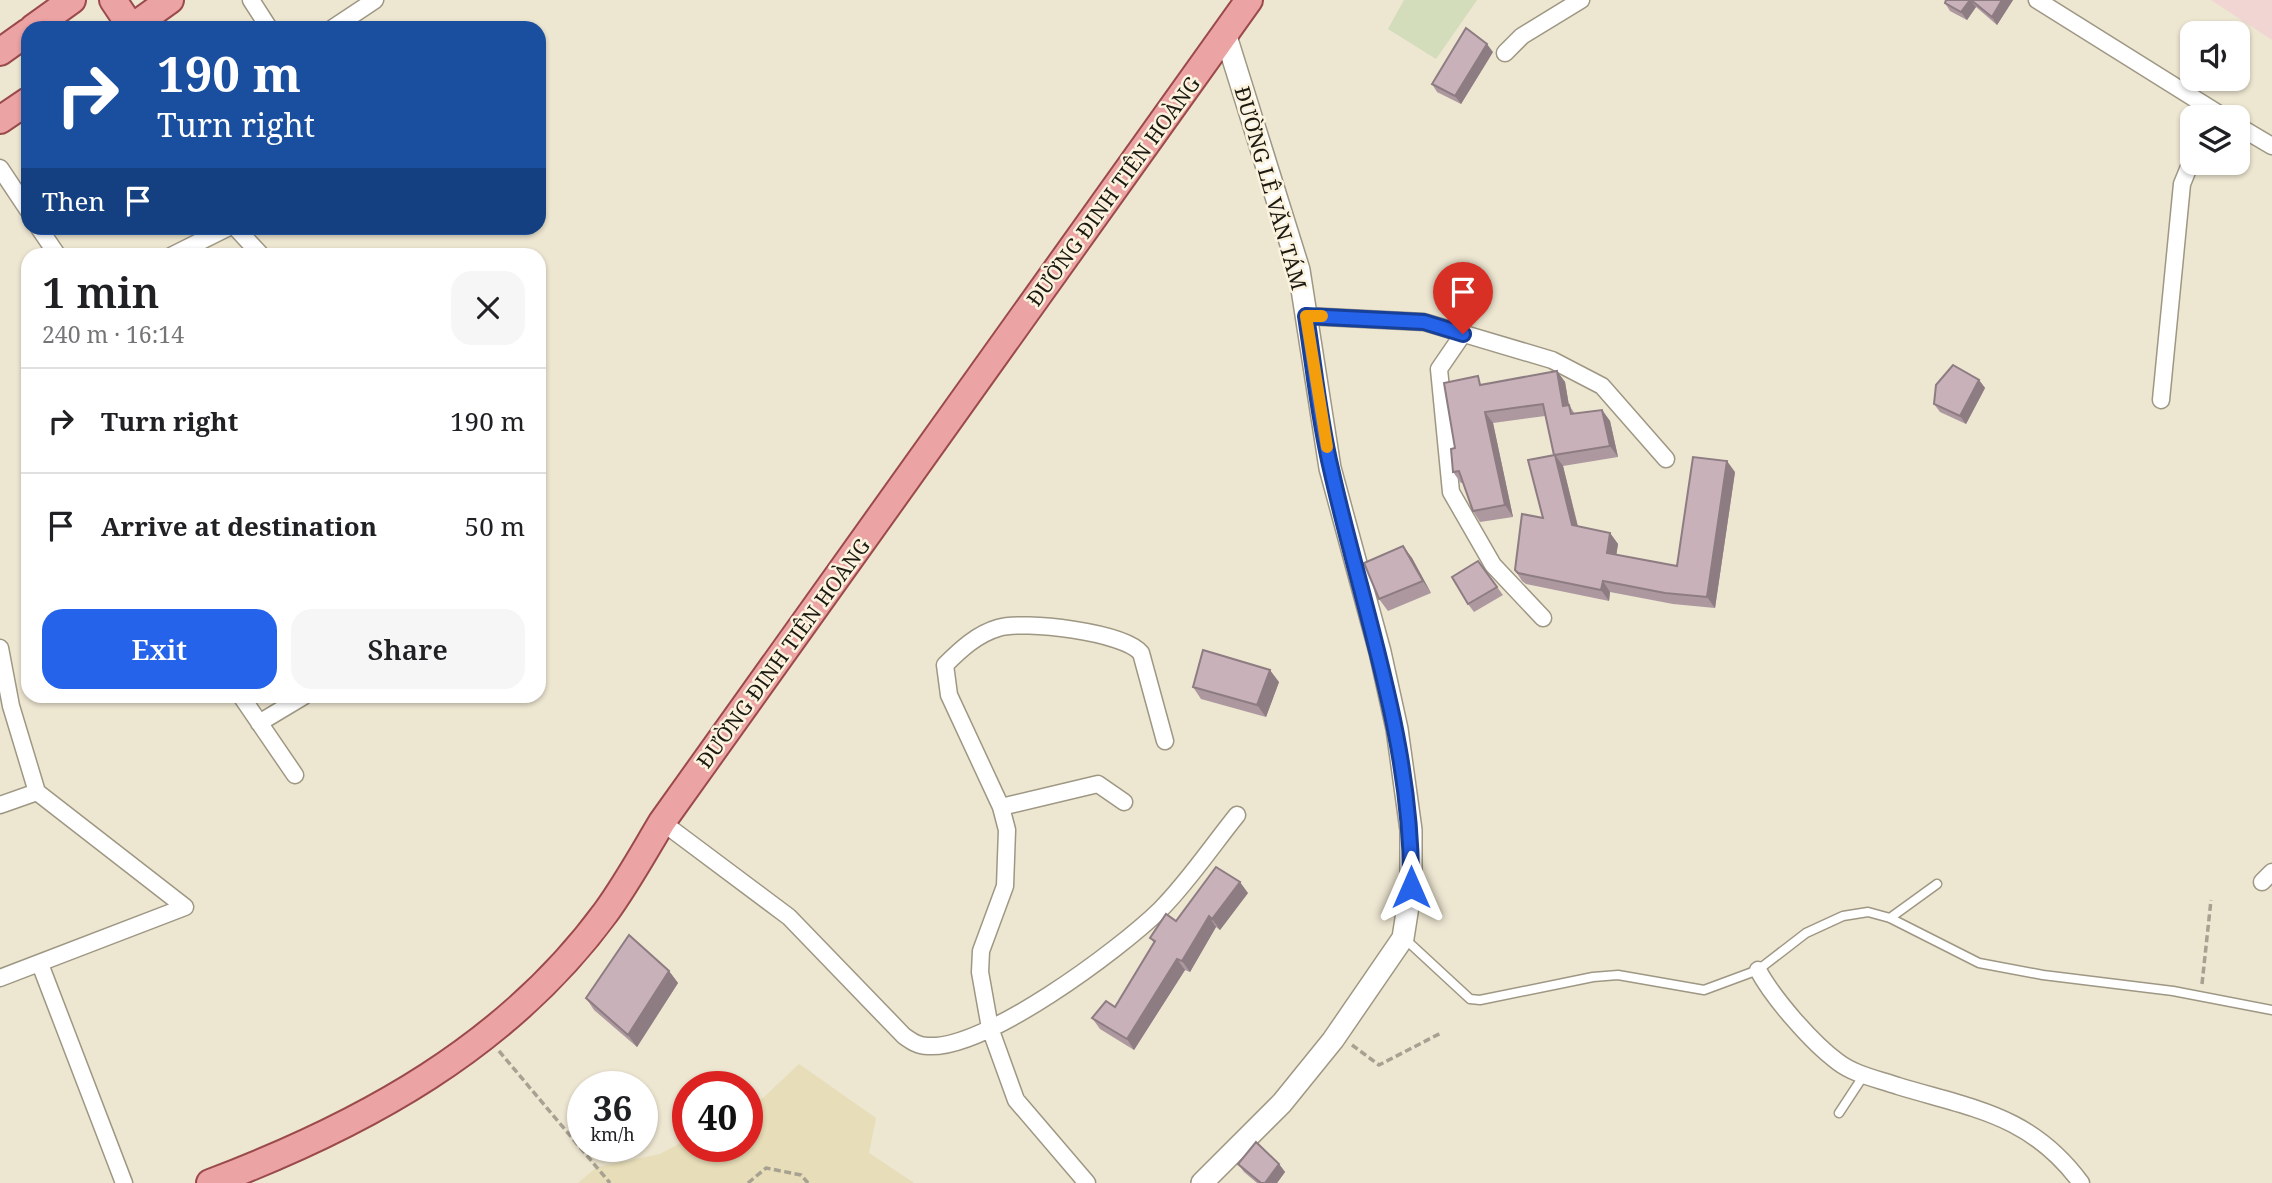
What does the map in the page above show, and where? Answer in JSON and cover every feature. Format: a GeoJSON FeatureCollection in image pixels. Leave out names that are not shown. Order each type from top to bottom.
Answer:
{"type":"FeatureCollection","features":[{"type":"Feature","properties":{"kind":"main road"},"geometry":{"type":"LineString","coordinates":[[43,21],[72,0]]}},
{"type":"Feature","properties":{"kind":"main road"},"geometry":{"type":"LineString","coordinates":[[113,0],[126,21]]}},
{"type":"Feature","properties":{"kind":"main road"},"geometry":{"type":"LineString","coordinates":[[141,21],[170,0]]}},
{"type":"Feature","properties":{"kind":"main road","name":"ĐƯỜNG ĐINH TIÊN HOÀNG"},"geometry":{"type":"LineString","coordinates":[[210,1183],[288,1154],[415,1087],[464,1055],[554,971],[606,912],[662,822],[1249,0]]}},
{"type":"Feature","properties":{"kind":"main road"},"geometry":{"type":"LineString","coordinates":[[0,52],[21,37]]}},
{"type":"Feature","properties":{"kind":"main road"},"geometry":{"type":"LineString","coordinates":[[0,120],[21,106]]}},
{"type":"Feature","properties":{"kind":"street"},"geometry":{"type":"LineString","coordinates":[[250,0],[264,21]]}},
{"type":"Feature","properties":{"kind":"street"},"geometry":{"type":"LineString","coordinates":[[343,21],[374,0]]}},
{"type":"Feature","properties":{"kind":"street"},"geometry":{"type":"LineString","coordinates":[[1505,53],[1522,36],[1581,0]]}},
{"type":"Feature","properties":{"kind":"street"},"geometry":{"type":"LineString","coordinates":[[2037,0],[2200,105]]}},
{"type":"Feature","properties":{"kind":"street","name":"ĐƯỜNG LÊ VĂN TÁM"},"geometry":{"type":"LineString","coordinates":[[1202,1183],[1282,1103],[1337,1032],[1403,938],[1411,887],[1411,830],[1396,729],[1380,652],[1330,468],[1299,270],[1225,33]]}},
{"type":"Feature","properties":{"kind":"street"},"geometry":{"type":"LineString","coordinates":[[2250,133],[2272,146]]}},
{"type":"Feature","properties":{"kind":"street"},"geometry":{"type":"LineString","coordinates":[[0,169],[21,200]]}},
{"type":"Feature","properties":{"kind":"street"},"geometry":{"type":"LineString","coordinates":[[2161,400],[2182,184],[2186,175]]}},
{"type":"Feature","properties":{"kind":"street"},"geometry":{"type":"LineString","coordinates":[[188,248],[213,235]]}},
{"type":"Feature","properties":{"kind":"street"},"geometry":{"type":"LineString","coordinates":[[1306,316],[1424,322],[1552,360],[1602,386],[1666,459]]}},
{"type":"Feature","properties":{"kind":"street"},"geometry":{"type":"LineString","coordinates":[[1463,334],[1439,369],[1451,492],[1493,565],[1543,618]]}},
{"type":"Feature","properties":{"kind":"street"},"geometry":{"type":"LineString","coordinates":[[1087,1183],[1016,1100],[990,1028],[980,972],[981,951],[1005,886],[1007,830],[1001,807],[949,695],[945,665],[961,648],[997,628],[1017,624],[1114,637],[1137,648],[1141,653],[1165,741]]}},
{"type":"Feature","properties":{"kind":"street"},"geometry":{"type":"LineString","coordinates":[[0,648],[11,706],[37,792],[185,907],[0,978]]}},
{"type":"Feature","properties":{"kind":"street"},"geometry":{"type":"LineString","coordinates":[[246,703],[295,775]]}},
{"type":"Feature","properties":{"kind":"street"},"geometry":{"type":"LineString","coordinates":[[260,723],[293,703]]}},
{"type":"Feature","properties":{"kind":"street"},"geometry":{"type":"LineString","coordinates":[[1001,807],[1098,783],[1124,802]]}},
{"type":"Feature","properties":{"kind":"street"},"geometry":{"type":"LineString","coordinates":[[0,805],[37,792]]}},
{"type":"Feature","properties":{"kind":"street"},"geometry":{"type":"LineString","coordinates":[[662,822],[789,916],[911,1041],[929,1046],[951,1044],[990,1028],[1091,965],[1151,917],[1237,815]]}},
{"type":"Feature","properties":{"kind":"street"},"geometry":{"type":"LineString","coordinates":[[40,964],[124,1183]]}},
{"type":"Feature","properties":{"kind":"street"},"geometry":{"type":"LineString","coordinates":[[1758,970],[1774,994],[1839,1063],[1864,1075],[2021,1127],[2056,1152],[2081,1183]]}},
{"type":"Feature","properties":{"kind":"lane"},"geometry":{"type":"LineString","coordinates":[[1890,918],[1937,884]]}},
{"type":"Feature","properties":{"kind":"lane"},"geometry":{"type":"LineString","coordinates":[[1403,938],[1469,999],[1480,1000],[1592,977],[1618,975],[1704,990],[1758,970],[1798,939],[1843,916],[1868,912],[1890,918],[1979,963],[2272,1010]]}},
{"type":"Feature","properties":{"kind":"lane"},"geometry":{"type":"LineString","coordinates":[[1839,1113],[1864,1075]]}},
{"type":"Feature","properties":{"kind":"path"},"geometry":{"type":"LineString","coordinates":[[2201,997],[2211,900]]}},
{"type":"Feature","properties":{"kind":"path"},"geometry":{"type":"LineString","coordinates":[[1337,1032],[1379,1065],[1441,1033]]}},
{"type":"Feature","properties":{"kind":"path"},"geometry":{"type":"LineString","coordinates":[[486,1036],[610,1183]]}},
{"type":"Feature","properties":{"kind":"path"},"geometry":{"type":"LineString","coordinates":[[748,1183],[766,1168],[801,1175],[808,1183]]}},
{"type":"Feature","properties":{"kind":"shaded area"},"geometry":{"type":"Polygon","coordinates":[[[2211,0],[2272,0],[2272,40],[2250,26],[2250,21],[2243,21],[2211,0]]]}},
{"type":"Feature","properties":{"kind":"green space"},"geometry":{"type":"Polygon","coordinates":[[[1404,0],[1477,0],[1436,59],[1388,29],[1404,0]]]}},
{"type":"Feature","properties":{"kind":"sand"},"geometry":{"type":"Polygon","coordinates":[[[799,1064],[876,1118],[869,1153],[914,1183],[578,1183],[597,1167],[621,1162],[658,1162],[658,1154],[672,1148],[672,1162],[763,1162],[763,1098],[799,1064]]]}},
{"type":"Feature","properties":{"kind":"building"},"geometry":{"type":"Polygon","coordinates":[[[1946,0],[1970,0],[1961,12],[1945,3],[1946,0]]]}},
{"type":"Feature","properties":{"kind":"building"},"geometry":{"type":"Polygon","coordinates":[[[1971,0],[2002,0],[1992,17],[1971,0]]]}},
{"type":"Feature","properties":{"kind":"building"},"geometry":{"type":"Polygon","coordinates":[[[1466,28],[1487,44],[1455,96],[1432,84],[1466,28]]]}},
{"type":"Feature","properties":{"kind":"building"},"geometry":{"type":"Polygon","coordinates":[[[1953,365],[1979,380],[1960,416],[1934,404],[1936,385],[1953,365]]]}},
{"type":"Feature","properties":{"kind":"building"},"geometry":{"type":"Polygon","coordinates":[[[1557,371],[1563,406],[1569,405],[1571,414],[1602,410],[1610,446],[1554,455],[1543,404],[1485,412],[1505,505],[1473,511],[1459,471],[1453,472],[1451,449],[1455,448],[1444,383],[1478,376],[1480,385],[1557,371]]]}},
{"type":"Feature","properties":{"kind":"building"},"geometry":{"type":"Polygon","coordinates":[[[1555,455],[1572,525],[1610,533],[1607,553],[1677,566],[1693,457],[1727,461],[1707,597],[1665,593],[1603,581],[1601,590],[1518,573],[1515,570],[1522,514],[1543,518],[1528,460],[1555,455]]]}},
{"type":"Feature","properties":{"kind":"building"},"geometry":{"type":"Polygon","coordinates":[[[1403,546],[1423,581],[1379,599],[1364,563],[1403,546]]]}},
{"type":"Feature","properties":{"kind":"building"},"geometry":{"type":"Polygon","coordinates":[[[1478,561],[1497,587],[1468,604],[1452,577],[1478,561]]]}},
{"type":"Feature","properties":{"kind":"building"},"geometry":{"type":"Polygon","coordinates":[[[1203,650],[1270,670],[1257,705],[1193,687],[1203,650]]]}},
{"type":"Feature","properties":{"kind":"building"},"geometry":{"type":"Polygon","coordinates":[[[1216,867],[1240,882],[1212,919],[1209,916],[1182,961],[1177,959],[1127,1039],[1092,1018],[1106,1001],[1115,1007],[1155,941],[1150,938],[1166,914],[1176,921],[1216,867]]]}},
{"type":"Feature","properties":{"kind":"building"},"geometry":{"type":"Polygon","coordinates":[[[629,935],[669,971],[628,1035],[586,998],[629,935]]]}},
{"type":"Feature","properties":{"kind":"building"},"geometry":{"type":"Polygon","coordinates":[[[1256,1142],[1279,1164],[1265,1183],[1261,1183],[1238,1164],[1256,1142]]]}},
{"type":"Feature","properties":{"kind":"slow traffic"},"geometry":{"type":"LineString","coordinates":[[1322,316],[1306,316],[1327,447]]}},
{"type":"Feature","properties":{"kind":"route"},"geometry":{"type":"LineString","coordinates":[[1411,887],[1411,830],[1396,729],[1380,652],[1330,468],[1306,316],[1372,317],[1424,322],[1463,334]]}}]}
